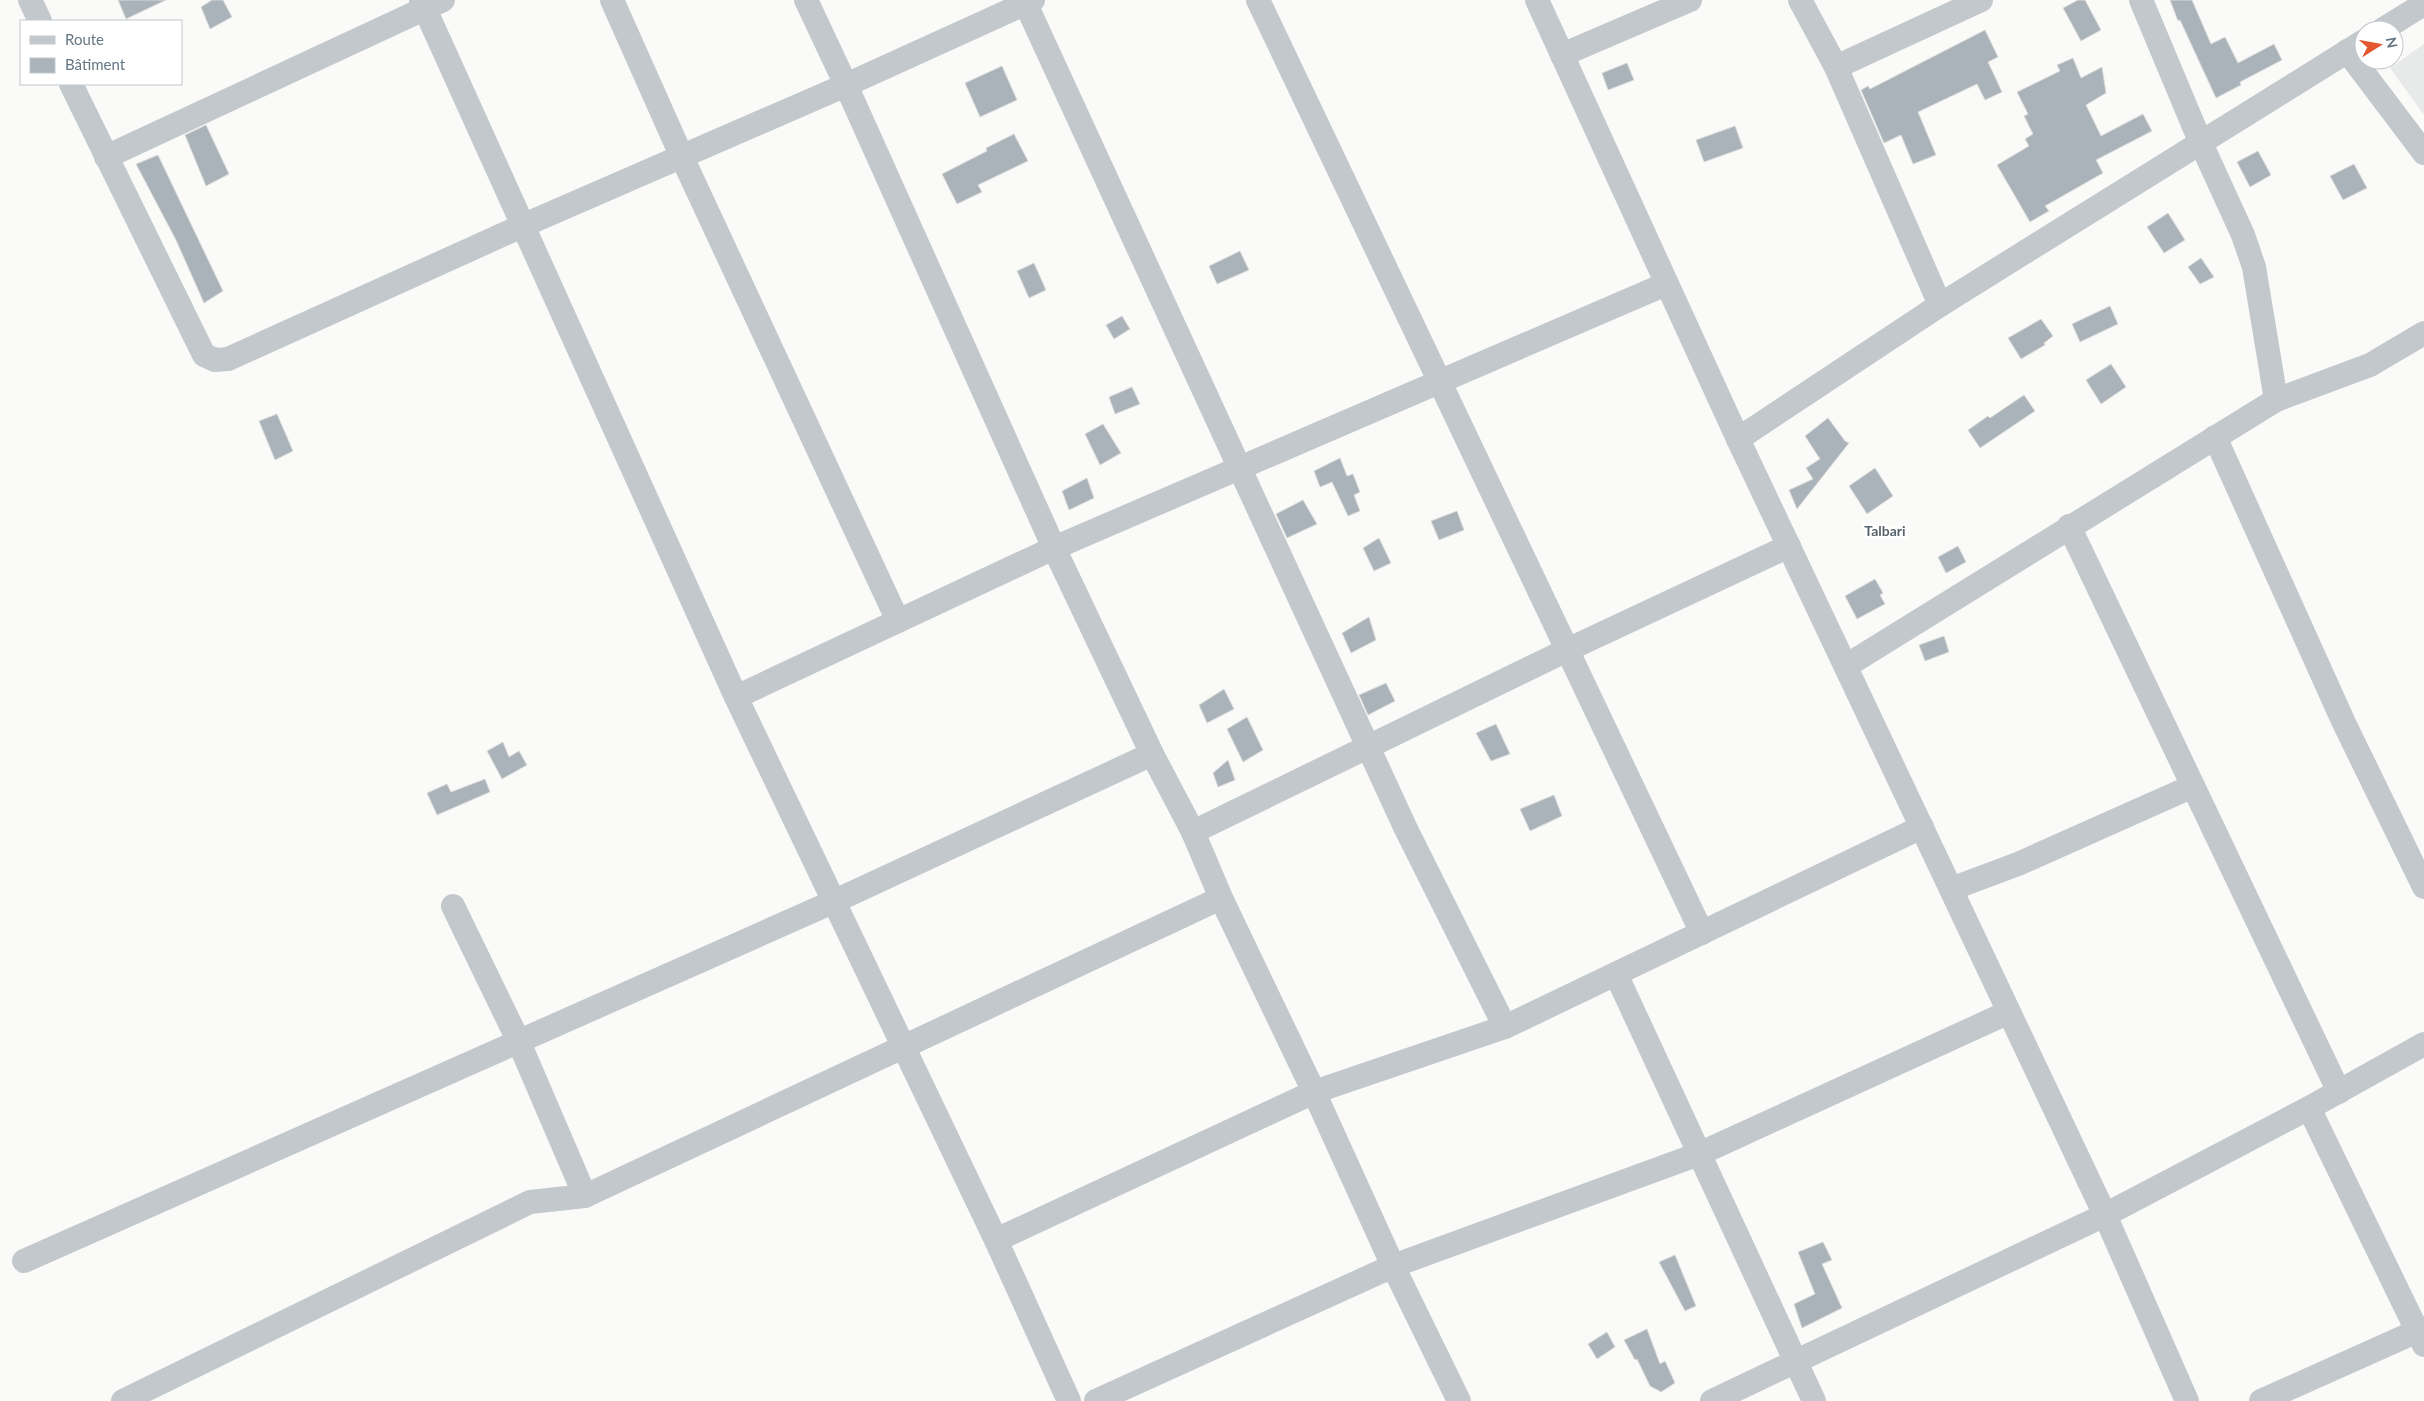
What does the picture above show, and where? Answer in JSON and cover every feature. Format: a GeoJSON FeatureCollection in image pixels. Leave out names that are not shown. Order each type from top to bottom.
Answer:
{"type":"FeatureCollection","features":[{"type":"Feature","properties":{"kind":"street"},"geometry":{"type":"LineString","coordinates":[[30,0],[40,20]]}},
{"type":"Feature","properties":{"kind":"street"},"geometry":{"type":"LineString","coordinates":[[612,0],[681,155],[898,621]]}},
{"type":"Feature","properties":{"kind":"street"},"geometry":{"type":"LineString","coordinates":[[806,0],[846,84],[1054,548],[1152,754],[1193,832],[1221,898],[1314,1092],[1393,1266],[1459,1401]]}},
{"type":"Feature","properties":{"kind":"street"},"geometry":{"type":"LineString","coordinates":[[1258,0],[1702,933]]}},
{"type":"Feature","properties":{"kind":"street"},"geometry":{"type":"LineString","coordinates":[[1537,0],[1738,439],[2105,1215],[2187,1401]]}},
{"type":"Feature","properties":{"kind":"street"},"geometry":{"type":"LineString","coordinates":[[1562,55],[1690,0]]}},
{"type":"Feature","properties":{"kind":"street"},"geometry":{"type":"LineString","coordinates":[[1800,0],[1836,67],[1940,305]]}},
{"type":"Feature","properties":{"kind":"street"},"geometry":{"type":"LineString","coordinates":[[1836,67],[1981,0]]}},
{"type":"Feature","properties":{"kind":"street"},"geometry":{"type":"LineString","coordinates":[[2141,0],[2200,141],[2243,234],[2254,267],[2276,400]]}},
{"type":"Feature","properties":{"kind":"street"},"geometry":{"type":"LineString","coordinates":[[71,85],[204,355],[215,360],[228,359],[681,155],[846,84],[1027,1],[1405,827],[1505,1028]]}},
{"type":"Feature","properties":{"kind":"street"},"geometry":{"type":"LineString","coordinates":[[106,157],[430,3],[522,226],[736,697],[996,1240],[1069,1401]]}},
{"type":"Feature","properties":{"kind":"street"},"geometry":{"type":"LineString","coordinates":[[2398,20],[2424,4]]}},
{"type":"Feature","properties":{"kind":"street"},"geometry":{"type":"LineString","coordinates":[[1738,439],[1940,305],[2200,141],[2354,47]]}},
{"type":"Feature","properties":{"kind":"street"},"geometry":{"type":"LineString","coordinates":[[2371,70],[2424,153]]}},
{"type":"Feature","properties":{"kind":"street"},"geometry":{"type":"LineString","coordinates":[[736,697],[1054,548],[1666,284]]}},
{"type":"Feature","properties":{"kind":"street"},"geometry":{"type":"LineString","coordinates":[[1846,666],[2069,526],[2276,400],[2370,365],[2424,333]]}},
{"type":"Feature","properties":{"kind":"street"},"geometry":{"type":"LineString","coordinates":[[2215,437],[2344,723],[2424,887]]}},
{"type":"Feature","properties":{"kind":"street"},"geometry":{"type":"LineString","coordinates":[[2069,526],[2339,1092]]}},
{"type":"Feature","properties":{"kind":"street"},"geometry":{"type":"LineString","coordinates":[[1193,832],[1567,650],[1789,546]]}},
{"type":"Feature","properties":{"kind":"street"},"geometry":{"type":"LineString","coordinates":[[24,1261],[518,1040],[835,901],[1152,754]]}},
{"type":"Feature","properties":{"kind":"street"},"geometry":{"type":"LineString","coordinates":[[1951,889],[2018,864],[2193,786]]}},
{"type":"Feature","properties":{"kind":"street"},"geometry":{"type":"LineString","coordinates":[[996,1240],[1314,1092],[1505,1028],[1922,827]]}},
{"type":"Feature","properties":{"kind":"street"},"geometry":{"type":"LineString","coordinates":[[123,1401],[530,1202],[585,1196],[1221,898]]}},
{"type":"Feature","properties":{"kind":"street"},"geometry":{"type":"LineString","coordinates":[[454,906],[518,1040],[585,1196]]}},
{"type":"Feature","properties":{"kind":"street"},"geometry":{"type":"LineString","coordinates":[[1616,974],[1814,1401]]}},
{"type":"Feature","properties":{"kind":"street"},"geometry":{"type":"LineString","coordinates":[[1096,1401],[1393,1266],[1699,1154],[2009,1012]]}},
{"type":"Feature","properties":{"kind":"street"},"geometry":{"type":"LineString","coordinates":[[1712,1401],[2105,1215],[2309,1108],[2424,1045]]}},
{"type":"Feature","properties":{"kind":"street"},"geometry":{"type":"LineString","coordinates":[[2261,1401],[2422,1335],[2309,1108]]}},
{"type":"Feature","properties":{"kind":"shaded area"},"geometry":{"type":"Polygon","coordinates":[[[2424,44],[2424,115],[2391,70],[2404,70],[2404,58],[2424,44]]]}},
{"type":"Feature","properties":{"kind":"building"},"geometry":{"type":"Polygon","coordinates":[[[118,0],[166,0],[126,19],[118,0]]]}},
{"type":"Feature","properties":{"kind":"building"},"geometry":{"type":"Polygon","coordinates":[[[212,0],[223,0],[232,17],[210,29],[201,7],[212,0]]]}},
{"type":"Feature","properties":{"kind":"building"},"geometry":{"type":"Polygon","coordinates":[[[2078,0],[2085,0],[2101,30],[2081,41],[2063,8],[2078,0]]]}},
{"type":"Feature","properties":{"kind":"building"},"geometry":{"type":"Polygon","coordinates":[[[2170,0],[2192,0],[2211,44],[2225,37],[2238,63],[2274,44],[2282,60],[2240,82],[2241,85],[2216,98],[2180,20],[2178,21],[2170,0]]]}},
{"type":"Feature","properties":{"kind":"building"},"geometry":{"type":"Polygon","coordinates":[[[1985,30],[1998,57],[1988,62],[2002,92],[1985,100],[1977,84],[1918,112],[1936,155],[1913,164],[1901,135],[1884,143],[1861,90],[1868,86],[1870,89],[1985,30]]]}},
{"type":"Feature","properties":{"kind":"building"},"geometry":{"type":"Polygon","coordinates":[[[2073,58],[2081,78],[2102,67],[2106,93],[2086,105],[2101,136],[2143,114],[2152,131],[2096,160],[2103,173],[2045,206],[2049,211],[2030,222],[1997,165],[2029,146],[2025,139],[2033,134],[2024,116],[2028,114],[2017,92],[2060,71],[2057,65],[2073,58]]]}},
{"type":"Feature","properties":{"kind":"building"},"geometry":{"type":"Polygon","coordinates":[[[1627,63],[1634,80],[1608,90],[1602,73],[1627,63]]]}},
{"type":"Feature","properties":{"kind":"building"},"geometry":{"type":"Polygon","coordinates":[[[1002,66],[1017,100],[980,117],[965,83],[1002,66]]]}},
{"type":"Feature","properties":{"kind":"building"},"geometry":{"type":"Polygon","coordinates":[[[206,125],[229,174],[206,186],[185,135],[206,125]]]}},
{"type":"Feature","properties":{"kind":"building"},"geometry":{"type":"Polygon","coordinates":[[[1735,126],[1743,148],[1704,162],[1696,140],[1735,126]]]}},
{"type":"Feature","properties":{"kind":"building"},"geometry":{"type":"Polygon","coordinates":[[[1014,134],[1028,161],[978,185],[982,192],[957,204],[942,174],[987,151],[986,148],[1014,134]]]}},
{"type":"Feature","properties":{"kind":"building"},"geometry":{"type":"Polygon","coordinates":[[[2258,151],[2271,175],[2250,187],[2237,162],[2258,151]]]}},
{"type":"Feature","properties":{"kind":"building"},"geometry":{"type":"Polygon","coordinates":[[[158,155],[223,291],[204,303],[176,240],[136,164],[158,155]]]}},
{"type":"Feature","properties":{"kind":"building"},"geometry":{"type":"Polygon","coordinates":[[[2354,164],[2367,188],[2343,200],[2330,176],[2354,164]]]}},
{"type":"Feature","properties":{"kind":"building"},"geometry":{"type":"Polygon","coordinates":[[[2168,213],[2185,240],[2164,253],[2147,227],[2168,213]]]}},
{"type":"Feature","properties":{"kind":"building"},"geometry":{"type":"Polygon","coordinates":[[[1240,251],[1249,270],[1217,284],[1209,266],[1240,251]]]}},
{"type":"Feature","properties":{"kind":"building"},"geometry":{"type":"Polygon","coordinates":[[[2201,258],[2214,277],[2200,284],[2188,267],[2201,258]]]}},
{"type":"Feature","properties":{"kind":"building"},"geometry":{"type":"Polygon","coordinates":[[[1034,263],[1046,290],[1029,298],[1017,271],[1034,263]]]}},
{"type":"Feature","properties":{"kind":"building"},"geometry":{"type":"Polygon","coordinates":[[[2110,306],[2118,324],[2080,342],[2072,324],[2110,306]]]}},
{"type":"Feature","properties":{"kind":"building"},"geometry":{"type":"Polygon","coordinates":[[[1122,316],[1130,329],[1114,339],[1106,325],[1122,316]]]}},
{"type":"Feature","properties":{"kind":"building"},"geometry":{"type":"Polygon","coordinates":[[[2041,319],[2053,336],[2044,343],[2045,345],[2021,359],[2008,338],[2041,319]]]}},
{"type":"Feature","properties":{"kind":"building"},"geometry":{"type":"Polygon","coordinates":[[[2111,364],[2126,387],[2101,404],[2086,380],[2111,364]]]}},
{"type":"Feature","properties":{"kind":"building"},"geometry":{"type":"Polygon","coordinates":[[[1132,387],[1140,404],[1115,414],[1109,397],[1132,387]]]}},
{"type":"Feature","properties":{"kind":"building"},"geometry":{"type":"Polygon","coordinates":[[[2024,395],[2035,411],[1980,448],[1968,430],[2024,395]]]}},
{"type":"Feature","properties":{"kind":"building"},"geometry":{"type":"Polygon","coordinates":[[[277,414],[293,451],[275,460],[259,421],[277,414]]]}},
{"type":"Feature","properties":{"kind":"building"},"geometry":{"type":"Polygon","coordinates":[[[1828,418],[1845,441],[1849,443],[1797,509],[1789,490],[1813,479],[1806,468],[1820,459],[1805,436],[1828,418]]]}},
{"type":"Feature","properties":{"kind":"building"},"geometry":{"type":"Polygon","coordinates":[[[1103,424],[1121,453],[1100,465],[1085,434],[1103,424]]]}},
{"type":"Feature","properties":{"kind":"building"},"geometry":{"type":"Polygon","coordinates":[[[1340,458],[1347,476],[1353,474],[1360,492],[1354,495],[1360,511],[1348,516],[1332,482],[1320,487],[1314,471],[1340,458]]]}},
{"type":"Feature","properties":{"kind":"building"},"geometry":{"type":"Polygon","coordinates":[[[1875,468],[1893,496],[1867,514],[1849,486],[1875,468]]]}},
{"type":"Feature","properties":{"kind":"building"},"geometry":{"type":"Polygon","coordinates":[[[1087,478],[1094,498],[1069,510],[1062,491],[1087,478]]]}},
{"type":"Feature","properties":{"kind":"building"},"geometry":{"type":"Polygon","coordinates":[[[1303,500],[1317,524],[1287,538],[1276,514],[1303,500]]]}},
{"type":"Feature","properties":{"kind":"building"},"geometry":{"type":"Polygon","coordinates":[[[1457,511],[1464,530],[1439,540],[1431,521],[1457,511]]]}},
{"type":"Feature","properties":{"kind":"building"},"geometry":{"type":"Polygon","coordinates":[[[1379,538],[1391,563],[1374,571],[1363,548],[1379,538]]]}},
{"type":"Feature","properties":{"kind":"building"},"geometry":{"type":"Polygon","coordinates":[[[1958,546],[1966,562],[1946,573],[1938,557],[1958,546]]]}},
{"type":"Feature","properties":{"kind":"building"},"geometry":{"type":"Polygon","coordinates":[[[1875,579],[1883,593],[1880,595],[1885,604],[1857,619],[1845,596],[1875,579]]]}},
{"type":"Feature","properties":{"kind":"building"},"geometry":{"type":"Polygon","coordinates":[[[1369,617],[1376,640],[1351,653],[1342,633],[1369,617]]]}},
{"type":"Feature","properties":{"kind":"building"},"geometry":{"type":"Polygon","coordinates":[[[1944,636],[1949,652],[1925,661],[1919,645],[1944,636]]]}},
{"type":"Feature","properties":{"kind":"building"},"geometry":{"type":"Polygon","coordinates":[[[1386,683],[1395,701],[1368,715],[1359,695],[1386,683]]]}},
{"type":"Feature","properties":{"kind":"building"},"geometry":{"type":"Polygon","coordinates":[[[1224,689],[1234,709],[1207,723],[1199,705],[1224,689]]]}},
{"type":"Feature","properties":{"kind":"building"},"geometry":{"type":"Polygon","coordinates":[[[1247,717],[1263,750],[1243,762],[1227,729],[1247,717]]]}},
{"type":"Feature","properties":{"kind":"building"},"geometry":{"type":"Polygon","coordinates":[[[1496,724],[1510,754],[1491,761],[1476,733],[1496,724]]]}},
{"type":"Feature","properties":{"kind":"building"},"geometry":{"type":"Polygon","coordinates":[[[503,742],[509,757],[519,751],[527,765],[502,779],[487,751],[503,742]]]}},
{"type":"Feature","properties":{"kind":"building"},"geometry":{"type":"Polygon","coordinates":[[[1228,760],[1235,780],[1218,787],[1213,773],[1228,760]]]}},
{"type":"Feature","properties":{"kind":"building"},"geometry":{"type":"Polygon","coordinates":[[[485,779],[490,792],[437,815],[427,793],[447,784],[451,792],[485,779]]]}},
{"type":"Feature","properties":{"kind":"building"},"geometry":{"type":"Polygon","coordinates":[[[1554,795],[1562,816],[1530,831],[1520,809],[1554,795]]]}},
{"type":"Feature","properties":{"kind":"building"},"geometry":{"type":"Polygon","coordinates":[[[1823,1242],[1832,1260],[1822,1264],[1842,1308],[1802,1328],[1794,1304],[1815,1294],[1798,1252],[1823,1242]]]}},
{"type":"Feature","properties":{"kind":"building"},"geometry":{"type":"Polygon","coordinates":[[[1675,1255],[1696,1306],[1685,1311],[1659,1262],[1675,1255]]]}},
{"type":"Feature","properties":{"kind":"building"},"geometry":{"type":"Polygon","coordinates":[[[1647,1329],[1660,1364],[1665,1361],[1675,1383],[1661,1392],[1650,1386],[1637,1359],[1635,1360],[1624,1340],[1647,1329]]]}},
{"type":"Feature","properties":{"kind":"building"},"geometry":{"type":"Polygon","coordinates":[[[1607,1332],[1615,1347],[1597,1359],[1588,1344],[1607,1332]]]}},
{"type":"Feature","properties":{"kind":"district","name":"Talbari"},"geometry":{"type":"Point","coordinates":[1885,530]}}]}
